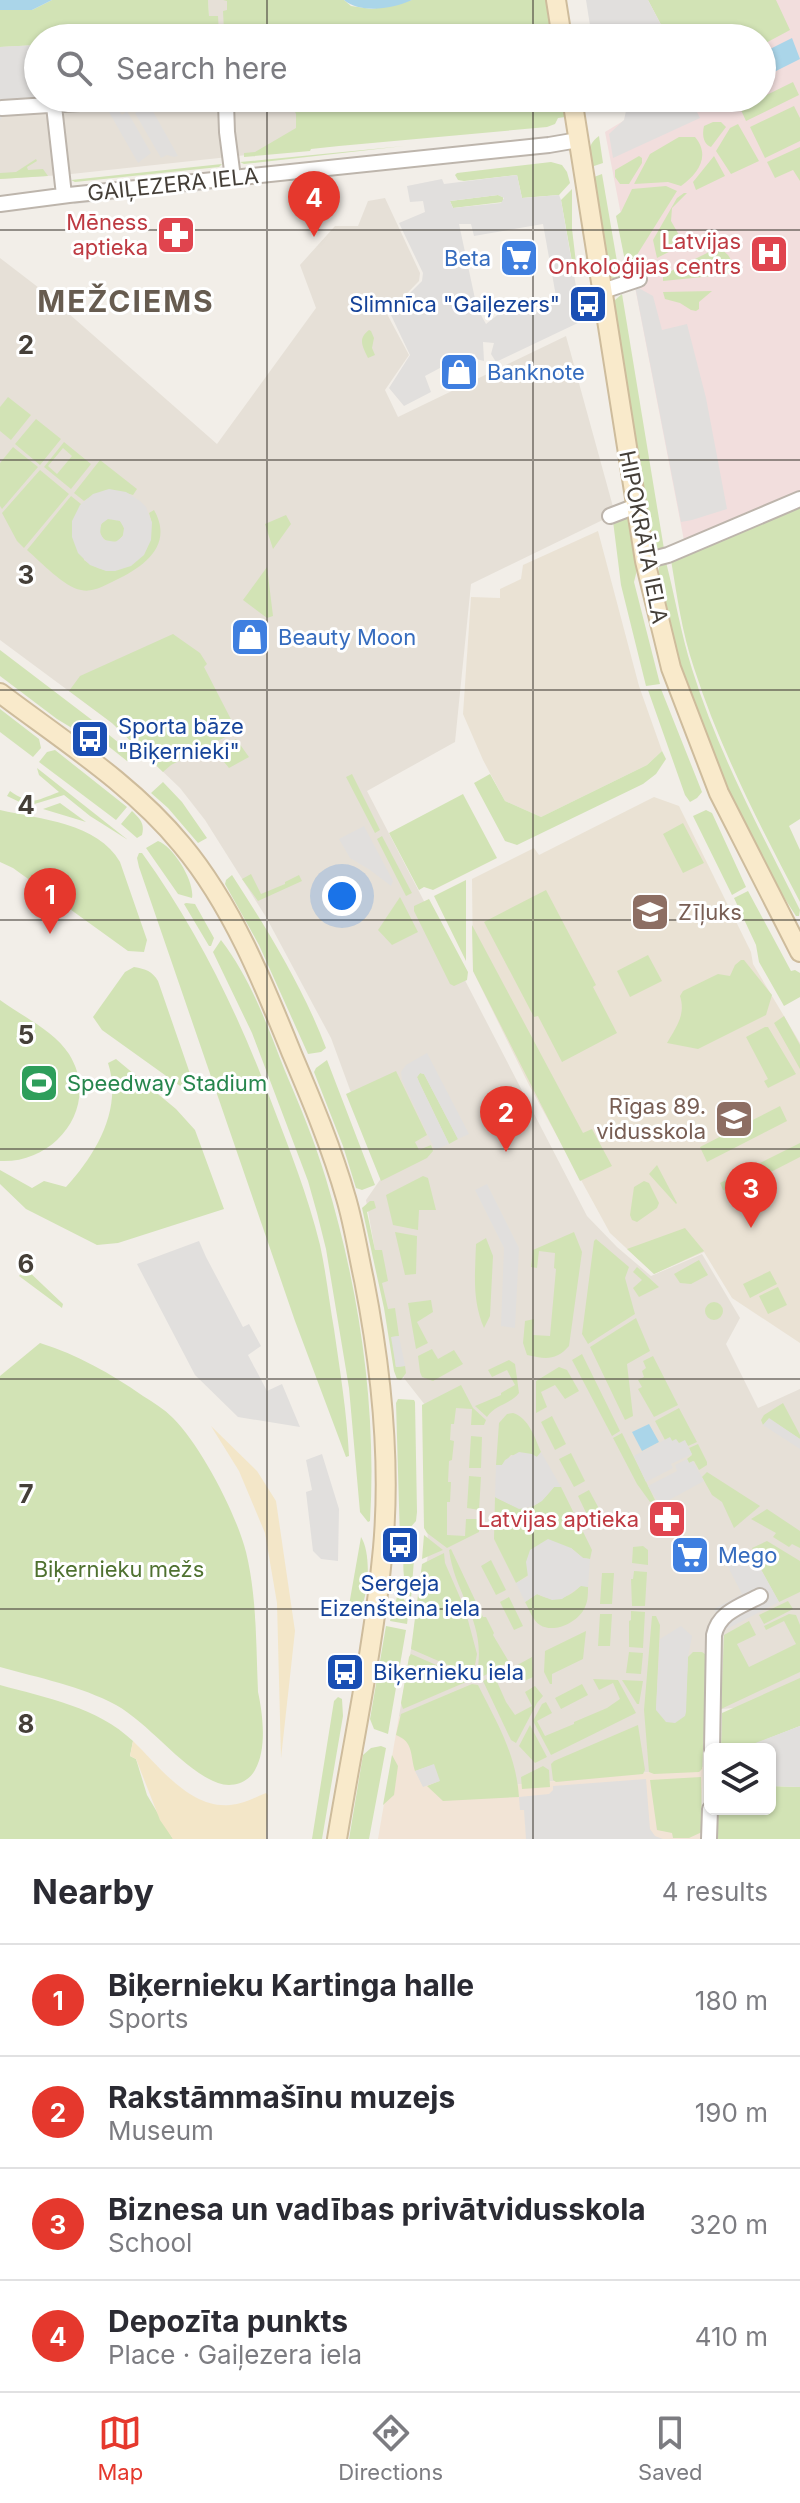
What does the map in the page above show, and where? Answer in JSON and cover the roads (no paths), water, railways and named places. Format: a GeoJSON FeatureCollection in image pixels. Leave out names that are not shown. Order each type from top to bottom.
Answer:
{"type":"FeatureCollection","features":[{"type":"Feature","properties":{"kind":"street"},"geometry":{"type":"LineString","coordinates":[[556,0],[560,24]]}},
{"type":"Feature","properties":{"kind":"street"},"geometry":{"type":"LineString","coordinates":[[1,108],[24,107]]}},
{"type":"Feature","properties":{"kind":"street"},"geometry":{"type":"LineString","coordinates":[[55,112],[64,195]]}},
{"type":"Feature","properties":{"kind":"street"},"geometry":{"type":"LineString","coordinates":[[226,112],[233,178]]}},
{"type":"Feature","properties":{"kind":"street","name":"HIPOKRĀTA IELA"},"geometry":{"type":"LineString","coordinates":[[574,112],[645,561],[671,668],[719,793],[800,952]]}},
{"type":"Feature","properties":{"kind":"street","name":"GAIĻEZERA IELA"},"geometry":{"type":"LineString","coordinates":[[2,202],[578,140]]}},
{"type":"Feature","properties":{"kind":"street"},"geometry":{"type":"LineString","coordinates":[[603,291],[639,279]]}},
{"type":"Feature","properties":{"kind":"street"},"geometry":{"type":"LineString","coordinates":[[645,561],[668,555],[800,499]]}},
{"type":"Feature","properties":{"kind":"street"},"geometry":{"type":"LineString","coordinates":[[610,516],[636,506]]}},
{"type":"Feature","properties":{"kind":"street"},"geometry":{"type":"LineString","coordinates":[[0,693],[139,800],[163,823],[198,867],[235,928],[278,1018],[347,1200],[372,1323],[381,1393],[385,1486],[375,1621],[337,1839]]}},
{"type":"Feature","properties":{"kind":"street"},"geometry":{"type":"LineString","coordinates":[[712,1743],[716,1625],[722,1617],[760,1596]]}},
{"type":"Feature","properties":{"kind":"street"},"geometry":{"type":"LineString","coordinates":[[709,1839],[710,1815]]}},
{"type":"Feature","properties":{"kind":"water"},"geometry":{"type":"Polygon","coordinates":[[[0,0],[52,0],[32,10],[0,10],[0,0]]]}},
{"type":"Feature","properties":{"kind":"water"},"geometry":{"type":"Polygon","coordinates":[[[344,0],[412,0],[395,6],[368,9],[344,0]]]}},
{"type":"Feature","properties":{"kind":"water"},"geometry":{"type":"Polygon","coordinates":[[[792,38],[800,59],[776,71],[776,46],[792,38]]]}},
{"type":"Feature","properties":{"kind":"water"},"geometry":{"type":"Polygon","coordinates":[[[649,1424],[659,1442],[642,1451],[632,1432],[649,1424]]]}},
{"type":"Feature","properties":{"kind":"place","name":"Mēness aptieka"},"geometry":{"type":"Point","coordinates":[176,235]}},
{"type":"Feature","properties":{"kind":"place","name":"Depozīta punkts"},"geometry":{"type":"Point","coordinates":[314,237]}},
{"type":"Feature","properties":{"kind":"place","name":"Latvijas Onkoloģijas centrs"},"geometry":{"type":"Point","coordinates":[769,254]}},
{"type":"Feature","properties":{"kind":"place","name":"Beta"},"geometry":{"type":"Point","coordinates":[519,258]}},
{"type":"Feature","properties":{"kind":"place","name":"Slimnīca \"Gaiļezers\""},"geometry":{"type":"Point","coordinates":[588,304]}},
{"type":"Feature","properties":{"kind":"place","name":"Banknote"},"geometry":{"type":"Point","coordinates":[459,372]}},
{"type":"Feature","properties":{"kind":"place","name":"Beauty Moon"},"geometry":{"type":"Point","coordinates":[250,637]}},
{"type":"Feature","properties":{"kind":"place","name":"Sporta bāze \"Biķernieki\""},"geometry":{"type":"Point","coordinates":[90,739]}},
{"type":"Feature","properties":{"kind":"place","name":"Zīļuks"},"geometry":{"type":"Point","coordinates":[650,912]}},
{"type":"Feature","properties":{"kind":"place","name":"Biķernieku Kartinga halle"},"geometry":{"type":"Point","coordinates":[50,934]}},
{"type":"Feature","properties":{"kind":"place","name":"Speedway Stadium"},"geometry":{"type":"Point","coordinates":[39,1083]}},
{"type":"Feature","properties":{"kind":"place","name":"Rīgas 89. vidusskola"},"geometry":{"type":"Point","coordinates":[734,1119]}},
{"type":"Feature","properties":{"kind":"place","name":"Rakstāmmašīnu muzejs"},"geometry":{"type":"Point","coordinates":[506,1152]}},
{"type":"Feature","properties":{"kind":"place","name":"Biznesa un vadības privātvidusskola"},"geometry":{"type":"Point","coordinates":[751,1228]}},
{"type":"Feature","properties":{"kind":"place","name":"Latvijas aptieka"},"geometry":{"type":"Point","coordinates":[667,1519]}},
{"type":"Feature","properties":{"kind":"place","name":"Sergeja Eizenšteina iela"},"geometry":{"type":"Point","coordinates":[400,1545]}},
{"type":"Feature","properties":{"kind":"place","name":"Mego"},"geometry":{"type":"Point","coordinates":[690,1555]}},
{"type":"Feature","properties":{"kind":"place","name":"Biķernieku iela"},"geometry":{"type":"Point","coordinates":[345,1672]}},
{"type":"Feature","properties":{"kind":"district","name":"MEŽCIEMS"},"geometry":{"type":"Point","coordinates":[126,301]}},
{"type":"Feature","properties":{"kind":"park label","name":"Biķernieku mežs"},"geometry":{"type":"Point","coordinates":[119,1569]}}]}
